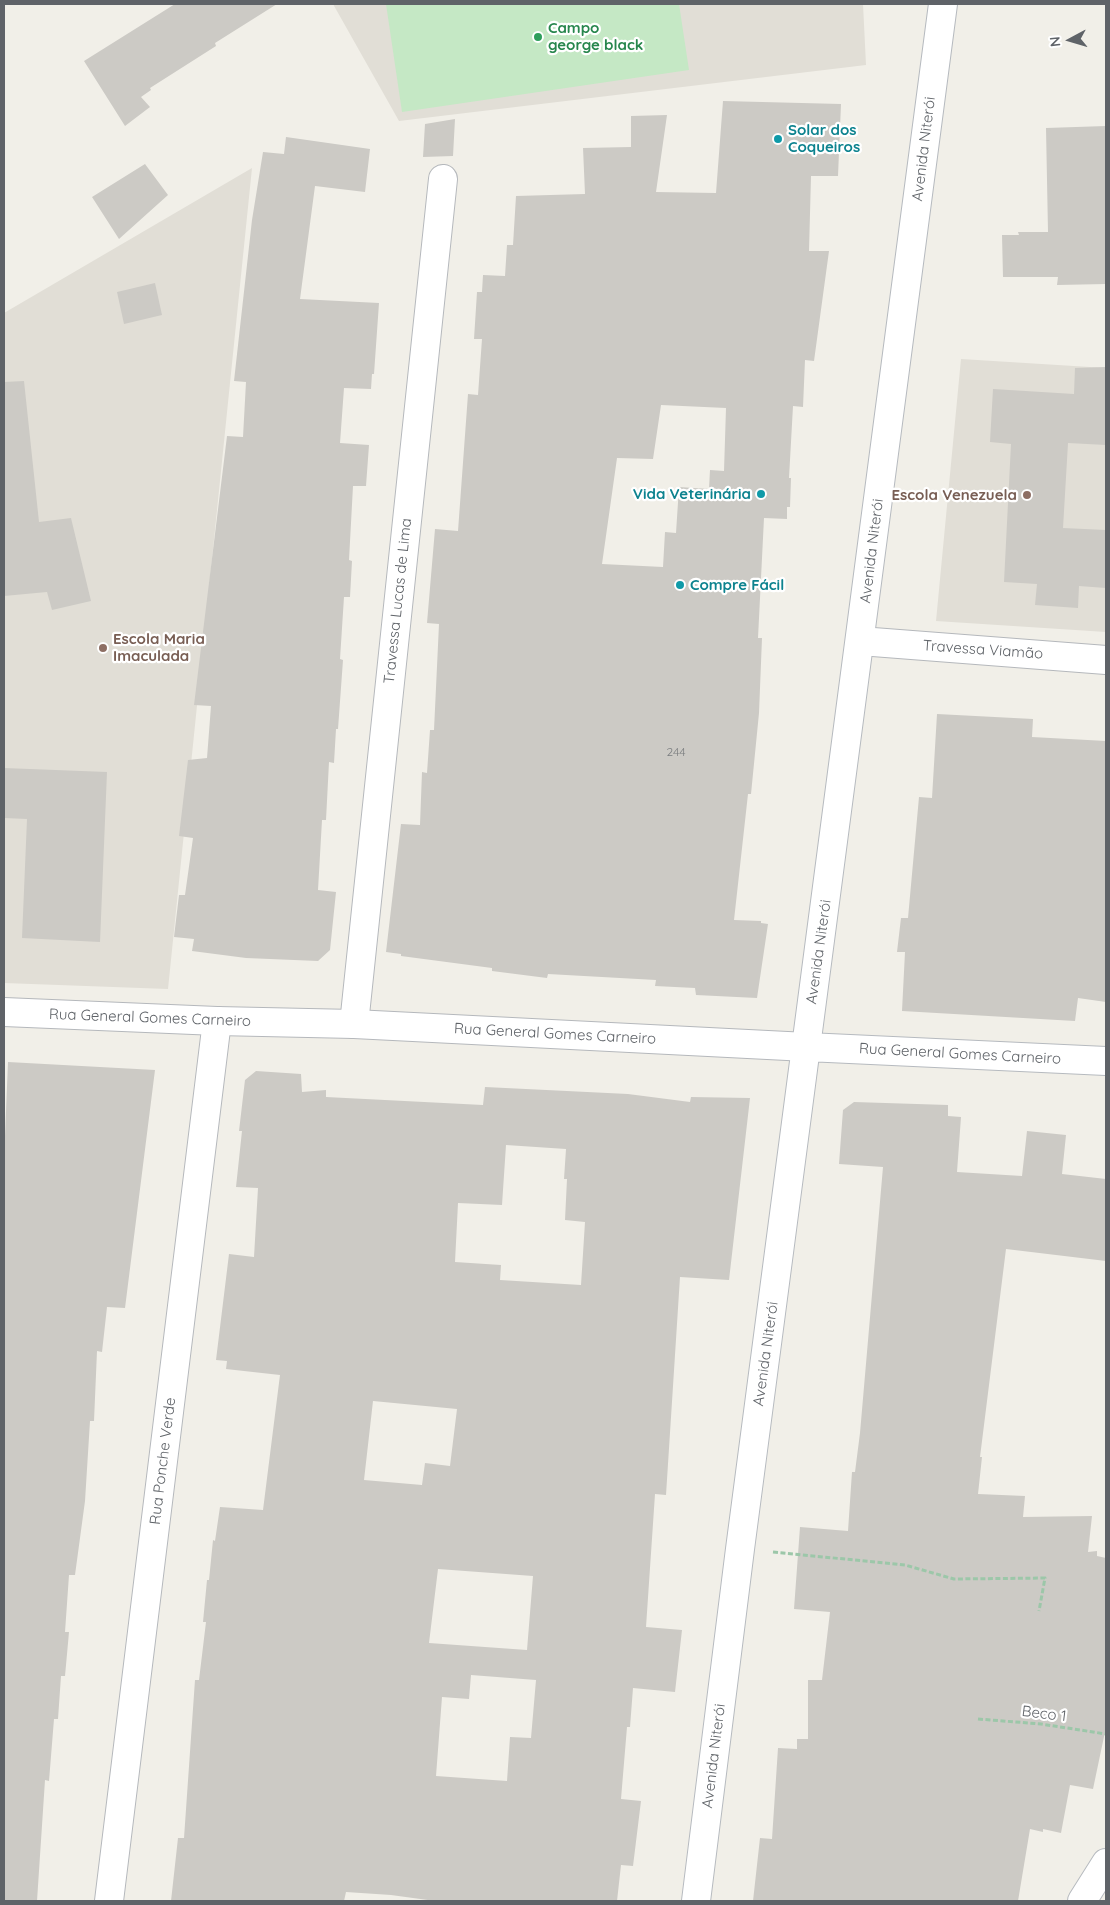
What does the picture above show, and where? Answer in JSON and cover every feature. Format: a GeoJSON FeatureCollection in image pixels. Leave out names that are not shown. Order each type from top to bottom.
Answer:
{"type":"FeatureCollection","features":[{"type":"Feature","properties":{"kind":"street","name":"Avenida Niterói"},"geometry":{"type":"LineString","coordinates":[[696,1901],[740,1549],[942,4]]}},
{"type":"Feature","properties":{"kind":"street","name":"Travessa Lucas de Lima"},"geometry":{"type":"LineString","coordinates":[[354,1024],[443,179]]}},
{"type":"Feature","properties":{"kind":"street","name":"Travessa Viamão"},"geometry":{"type":"LineString","coordinates":[[860,640],[1106,660]]}},
{"type":"Feature","properties":{"kind":"street","name":"Rua General Gomes Carneiro"},"geometry":{"type":"LineString","coordinates":[[4,1012],[216,1021],[354,1024],[1106,1061]]}},
{"type":"Feature","properties":{"kind":"street","name":"Rua Ponche Verde"},"geometry":{"type":"LineString","coordinates":[[109,1901],[216,1021]]}},
{"type":"Feature","properties":{"kind":"street"},"geometry":{"type":"LineString","coordinates":[[1082,1901],[1106,1864]]}},
{"type":"Feature","properties":{"kind":"path"},"geometry":{"type":"LineString","coordinates":[[740,1549],[905,1565],[954,1579],[1045,1578],[1039,1611]]}},
{"type":"Feature","properties":{"kind":"path","name":"Beco 1"},"geometry":{"type":"LineString","coordinates":[[978,1719],[1041,1724],[1106,1734]]}},
{"type":"Feature","properties":{"kind":"shaded area"},"geometry":{"type":"Polygon","coordinates":[[[333,4],[863,4],[866,65],[399,121],[333,4]]]}},
{"type":"Feature","properties":{"kind":"shaded area","name":"Escola Maria Imaculada"},"geometry":{"type":"Polygon","coordinates":[[[252,168],[168,989],[4,983],[4,313],[252,168]]]}},
{"type":"Feature","properties":{"kind":"shaded area","name":"Escola Venezuela"},"geometry":{"type":"Polygon","coordinates":[[[961,359],[1106,368],[1106,632],[936,621],[961,359]]]}},
{"type":"Feature","properties":{"kind":"green space","name":"Campo george black"},"geometry":{"type":"Polygon","coordinates":[[[386,4],[679,4],[689,70],[402,112],[386,4]]]}},
{"type":"Feature","properties":{"kind":"building"},"geometry":{"type":"Polygon","coordinates":[[[175,4],[277,4],[215,43],[216,46],[150,88],[151,90],[141,97],[150,107],[125,126],[84,61],[175,4]]]}},
{"type":"Feature","properties":{"kind":"building"},"geometry":{"type":"Polygon","coordinates":[[[723,101],[841,104],[838,176],[811,176],[809,251],[829,251],[814,361],[805,360],[803,407],[793,406],[789,478],[791,478],[790,507],[787,507],[787,519],[764,518],[758,638],[762,638],[759,713],[751,794],[748,794],[734,920],[761,921],[761,923],[768,924],[757,998],[696,995],[695,988],[655,986],[656,980],[548,974],[547,978],[492,971],[492,968],[401,956],[401,954],[386,952],[401,824],[420,825],[422,772],[427,773],[430,730],[434,730],[439,624],[427,623],[435,529],[458,531],[468,394],[478,395],[482,339],[474,339],[477,292],[482,292],[483,275],[505,276],[507,245],[513,245],[516,196],[585,194],[583,148],[631,147],[631,116],[667,115],[656,192],[716,193],[723,101]],[[661,405],[653,459],[617,458],[602,564],[663,567],[665,532],[676,533],[679,487],[709,489],[710,470],[724,471],[726,408],[661,405]]]}},
{"type":"Feature","properties":{"kind":"building"},"geometry":{"type":"Polygon","coordinates":[[[455,119],[453,156],[423,157],[425,124],[455,119]]]}},
{"type":"Feature","properties":{"kind":"building"},"geometry":{"type":"Polygon","coordinates":[[[1106,126],[1106,284],[1057,285],[1058,277],[1003,277],[1002,235],[1019,235],[1018,232],[1048,232],[1046,128],[1106,126]]]}},
{"type":"Feature","properties":{"kind":"building"},"geometry":{"type":"Polygon","coordinates":[[[286,137],[370,149],[365,192],[315,186],[300,299],[379,303],[374,374],[372,374],[371,389],[344,388],[340,443],[369,445],[366,486],[353,486],[349,560],[352,561],[350,597],[344,597],[340,659],[343,660],[338,729],[336,729],[334,763],[329,762],[326,820],[322,820],[318,890],[336,892],[330,950],[318,961],[246,958],[192,951],[194,939],[174,937],[179,895],[185,895],[193,838],[179,836],[188,760],[207,758],[211,706],[194,705],[227,436],[243,437],[246,382],[234,381],[252,220],[263,152],[284,154],[286,137]]]}},
{"type":"Feature","properties":{"kind":"building"},"geometry":{"type":"Polygon","coordinates":[[[145,164],[168,195],[119,239],[92,197],[145,164]]]}},
{"type":"Feature","properties":{"kind":"building"},"geometry":{"type":"Polygon","coordinates":[[[155,283],[162,315],[124,324],[117,292],[155,283]]]}},
{"type":"Feature","properties":{"kind":"building"},"geometry":{"type":"Polygon","coordinates":[[[1106,367],[1106,445],[1068,443],[1063,528],[1106,530],[1106,588],[1079,586],[1078,608],[1035,605],[1037,584],[1004,582],[1011,444],[990,442],[993,389],[1074,394],[1075,368],[1106,367]]]}},
{"type":"Feature","properties":{"kind":"building"},"geometry":{"type":"Polygon","coordinates":[[[24,381],[39,522],[71,518],[91,601],[52,610],[47,592],[4,596],[4,382],[24,381]]]}},
{"type":"Feature","properties":{"kind":"building"},"geometry":{"type":"Polygon","coordinates":[[[937,714],[1033,719],[1032,737],[1106,741],[1106,1002],[1078,998],[1075,1021],[902,1011],[905,952],[897,952],[901,918],[908,918],[919,797],[932,798],[937,714]]]}},
{"type":"Feature","properties":{"kind":"building"},"geometry":{"type":"Polygon","coordinates":[[[4,768],[107,772],[100,942],[22,938],[27,819],[4,818],[4,768]]]}},
{"type":"Feature","properties":{"kind":"building"},"geometry":{"type":"Polygon","coordinates":[[[8,1062],[155,1070],[125,1308],[107,1307],[102,1352],[97,1351],[94,1421],[90,1421],[85,1501],[75,1575],[69,1575],[65,1632],[69,1632],[65,1676],[61,1676],[58,1719],[54,1719],[49,1781],[45,1780],[37,1901],[4,1901],[4,1160],[8,1062]]]}},
{"type":"Feature","properties":{"kind":"building"},"geometry":{"type":"Polygon","coordinates":[[[256,1071],[301,1074],[302,1092],[326,1090],[326,1097],[483,1105],[485,1087],[628,1094],[690,1102],[691,1097],[750,1098],[729,1280],[680,1277],[666,1495],[655,1494],[646,1627],[682,1630],[675,1692],[633,1688],[630,1727],[627,1727],[621,1799],[641,1801],[633,1866],[621,1865],[617,1901],[435,1901],[391,1895],[346,1892],[344,1901],[171,1901],[178,1838],[184,1838],[195,1680],[199,1680],[206,1622],[203,1622],[207,1580],[209,1580],[213,1540],[215,1541],[220,1507],[263,1510],[280,1375],[226,1369],[227,1361],[216,1360],[229,1254],[254,1257],[258,1188],[236,1187],[242,1131],[239,1131],[245,1080],[256,1071]],[[506,1145],[502,1205],[458,1203],[455,1262],[501,1265],[500,1280],[581,1285],[585,1222],[565,1220],[567,1179],[564,1179],[566,1149],[506,1145]],[[373,1401],[364,1480],[422,1485],[425,1463],[450,1466],[457,1409],[373,1401]],[[438,1569],[429,1643],[527,1650],[533,1576],[438,1569]],[[471,1675],[469,1699],[442,1697],[436,1776],[507,1781],[510,1737],[531,1738],[536,1680],[471,1675]]]}},
{"type":"Feature","properties":{"kind":"building"},"geometry":{"type":"Polygon","coordinates":[[[854,1102],[948,1105],[948,1116],[961,1117],[957,1172],[1022,1176],[1027,1131],[1066,1135],[1062,1174],[1106,1179],[1106,1261],[1006,1249],[980,1457],[982,1457],[978,1494],[1025,1496],[1023,1517],[1092,1516],[1088,1552],[1097,1551],[1097,1556],[1106,1558],[1106,1727],[1093,1789],[1070,1785],[1061,1833],[1043,1829],[1043,1832],[1030,1829],[1018,1901],[753,1901],[760,1838],[772,1839],[778,1748],[797,1749],[797,1739],[808,1739],[808,1680],[822,1680],[830,1612],[794,1609],[800,1527],[848,1531],[852,1472],[855,1472],[860,1433],[883,1167],[839,1164],[843,1110],[854,1102]]]}},
{"type":"Feature","properties":{"kind":"place","name":"Campo george black"},"geometry":{"type":"Point","coordinates":[538,37]}},
{"type":"Feature","properties":{"kind":"place","name":"Solar dos Coqueiros"},"geometry":{"type":"Point","coordinates":[778,139]}},
{"type":"Feature","properties":{"kind":"place","name":"Vida Veterinária"},"geometry":{"type":"Point","coordinates":[761,494]}},
{"type":"Feature","properties":{"kind":"place","name":"Escola Venezuela"},"geometry":{"type":"Point","coordinates":[1027,495]}},
{"type":"Feature","properties":{"kind":"place","name":"Compre Fácil"},"geometry":{"type":"Point","coordinates":[680,585]}},
{"type":"Feature","properties":{"kind":"place","name":"Escola Maria Imaculada"},"geometry":{"type":"Point","coordinates":[103,648]}}]}
